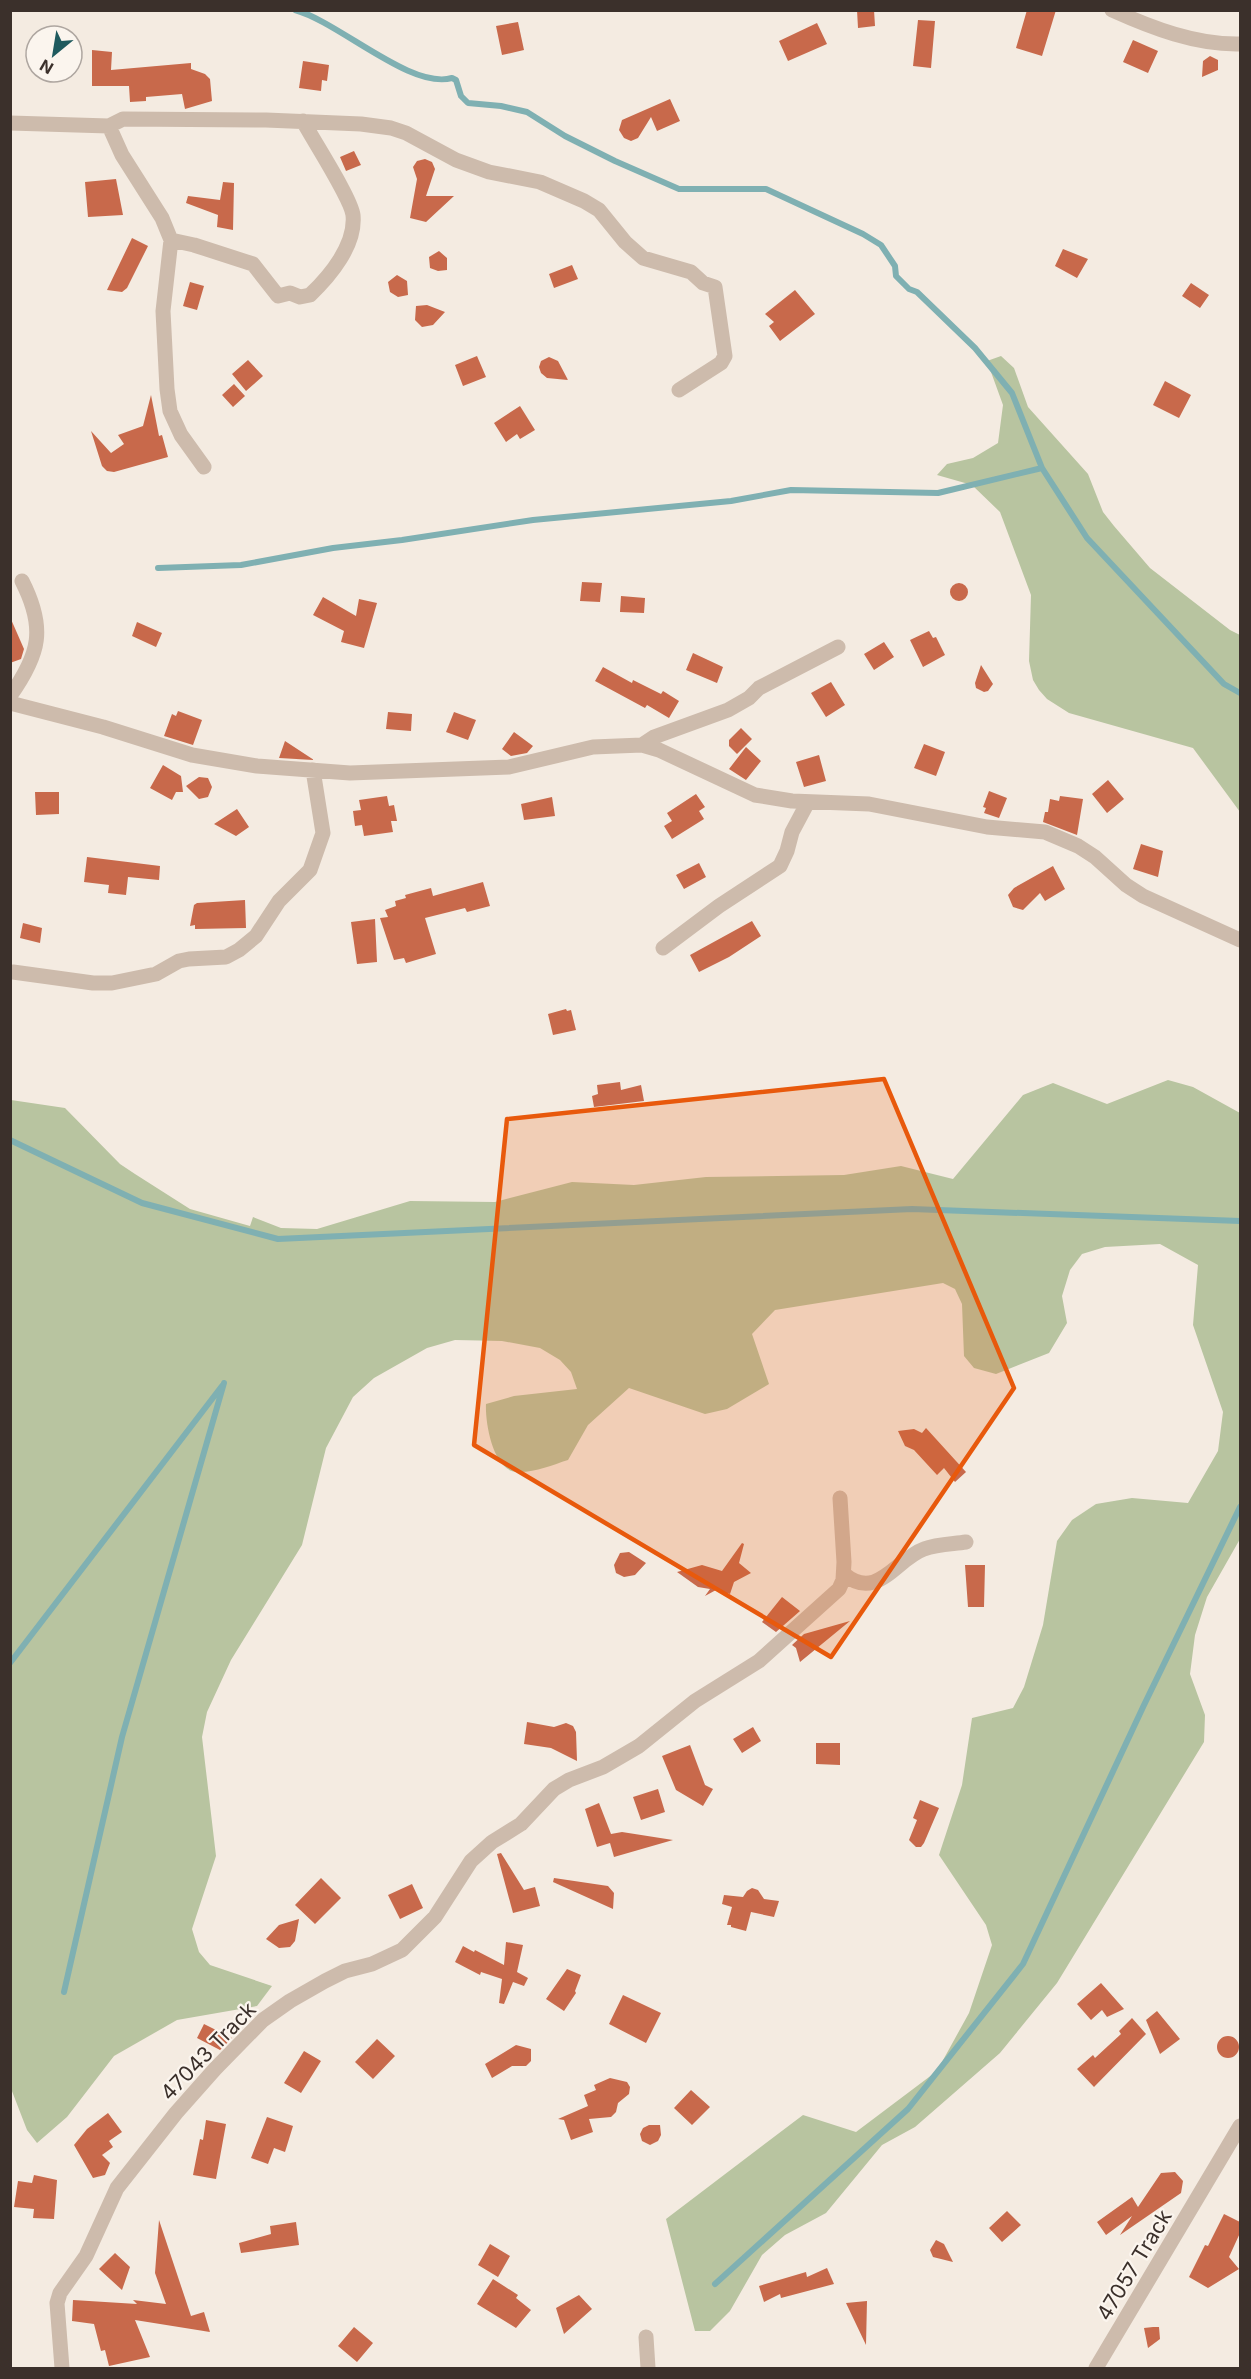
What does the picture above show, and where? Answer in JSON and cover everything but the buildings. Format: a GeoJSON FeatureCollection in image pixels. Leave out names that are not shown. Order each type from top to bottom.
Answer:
{"type":"FeatureCollection","features":[{"type":"Feature","properties":{"kind":"street"},"geometry":{"type":"LineString","coordinates":[[1112,10],[1150,27],[1197,40],[1240,44]]}},
{"type":"Feature","properties":{"kind":"street"},"geometry":{"type":"LineString","coordinates":[[10,123],[109,126],[123,120],[360,123],[406,133],[456,160],[489,172],[540,182],[599,210],[624,242],[643,258],[691,272],[703,283],[715,287],[725,356],[721,363],[680,390]]}},
{"type":"Feature","properties":{"kind":"street"},"geometry":{"type":"LineString","coordinates":[[171,240],[195,245],[253,264],[278,296],[290,293],[300,297],[310,295],[342,256],[351,234],[353,214],[303,121]]}},
{"type":"Feature","properties":{"kind":"street"},"geometry":{"type":"LineString","coordinates":[[109,126],[122,155],[162,218],[171,240],[163,311],[167,389],[174,424],[204,467]]}},
{"type":"Feature","properties":{"kind":"street"},"geometry":{"type":"LineString","coordinates":[[10,696],[25,676],[37,646],[38,631],[34,609],[22,581]]}},
{"type":"Feature","properties":{"kind":"street"},"geometry":{"type":"LineString","coordinates":[[642,745],[654,737],[735,706],[749,698],[759,688],[838,647]]}},
{"type":"Feature","properties":{"kind":"street"},"geometry":{"type":"LineString","coordinates":[[10,703],[103,727],[192,755],[257,766],[350,773],[509,767],[593,747],[642,745],[659,750],[755,795],[782,800],[869,804],[987,827],[1045,832],[1078,846],[1095,857],[1126,885],[1143,896],[1240,940]]}},
{"type":"Feature","properties":{"kind":"street"},"geometry":{"type":"LineString","coordinates":[[13,972],[93,983],[112,983],[156,974],[189,958],[226,957],[239,950],[256,936],[279,901],[310,870],[323,833],[313,770]]}},
{"type":"Feature","properties":{"kind":"street"},"geometry":{"type":"LineString","coordinates":[[663,948],[719,906],[780,866],[792,831],[808,802]]}},
{"type":"Feature","properties":{"kind":"street"},"geometry":{"type":"LineString","coordinates":[[840,1498],[843,1574],[851,1580],[874,1582],[889,1576],[904,1561],[926,1548],[966,1542]]}},
{"type":"Feature","properties":{"kind":"street","name":"47043 Track"},"geometry":{"type":"LineString","coordinates":[[62,2368],[57,2303],[60,2293],[86,2256],[117,2188],[156,2137],[215,2069],[263,2020],[325,1981],[345,1971],[372,1964],[402,1950],[435,1917],[471,1861],[492,1842],[521,1824],[560,1784],[603,1767],[639,1746],[695,1701],[759,1661],[839,1589],[843,1574]]}},
{"type":"Feature","properties":{"kind":"street","name":"47057 Track"},"geometry":{"type":"LineString","coordinates":[[1096,2368],[1240,2126]]}},
{"type":"Feature","properties":{"kind":"street"},"geometry":{"type":"LineString","coordinates":[[646,2337],[648,2368]]}},
{"type":"Feature","properties":{"kind":"highlighted area"},"geometry":{"type":"Polygon","coordinates":[[[884,1079],[1014,1388],[831,1657],[474,1445],[507,1119],[884,1079]]]}},
{"type":"Feature","properties":{"kind":"green space"},"geometry":{"type":"Polygon","coordinates":[[[1001,356],[1014,368],[1028,407],[1088,474],[1103,512],[1114,526],[1150,568],[1230,630],[1240,635],[1240,812],[1193,748],[1069,713],[1047,699],[1033,680],[1029,661],[1031,595],[1000,512],[972,485],[937,475],[947,464],[973,458],[998,443],[1003,405],[987,361],[1001,356]]]}},
{"type":"Feature","properties":{"kind":"green space"},"geometry":{"type":"Polygon","coordinates":[[[1168,1080],[1193,1087],[1240,1113],[1240,1539],[1207,1597],[1195,1635],[1190,1674],[1205,1715],[1204,1742],[1057,1983],[1000,2053],[915,2127],[882,2145],[826,2213],[785,2235],[762,2255],[730,2311],[710,2331],[695,2331],[666,2219],[803,2115],[856,2132],[937,2071],[969,2013],[992,1945],[986,1925],[939,1855],[962,1785],[972,1718],[1013,1708],[1024,1687],[1043,1625],[1057,1541],[1072,1520],[1096,1504],[1132,1498],[1188,1503],[1218,1451],[1223,1412],[1193,1325],[1198,1265],[1160,1244],[1105,1247],[1082,1254],[1070,1270],[1062,1296],[1067,1323],[1049,1353],[996,1374],[974,1368],[964,1356],[962,1304],[955,1289],[943,1283],[775,1310],[752,1334],[769,1384],[727,1409],[705,1414],[629,1388],[588,1425],[568,1460],[530,1471],[509,1470],[496,1455],[489,1434],[486,1404],[514,1396],[577,1389],[571,1372],[560,1360],[540,1348],[502,1341],[455,1340],[427,1348],[374,1378],[353,1397],[326,1448],[302,1545],[231,1660],[207,1712],[202,1737],[216,1856],[192,1929],[199,1952],[210,1965],[272,1986],[257,2006],[177,2020],[114,2056],[67,2117],[37,2143],[27,2130],[10,2086],[11,1100],[65,1108],[120,1164],[190,1209],[250,1226],[253,1217],[281,1228],[317,1229],[410,1201],[495,1202],[572,1182],[634,1185],[706,1177],[844,1175],[901,1166],[953,1179],[1023,1095],[1053,1083],[1107,1104],[1168,1080]]]}},
{"type":"Feature","properties":{"kind":"waterway"},"geometry":{"type":"LineString","coordinates":[[295,10],[332,27],[396,65],[416,74],[435,79],[452,78],[456,80],[461,96],[468,103],[501,106],[527,112],[565,136],[679,189],[766,189],[863,234],[881,245],[895,266],[896,276],[909,289],[917,292],[975,348],[1012,393],[1042,468],[1087,538],[1224,684],[1240,693]]}},
{"type":"Feature","properties":{"kind":"waterway"},"geometry":{"type":"LineString","coordinates":[[158,568],[241,565],[333,548],[533,520],[731,501],[791,490],[938,493],[1042,468]]}},
{"type":"Feature","properties":{"kind":"waterway"},"geometry":{"type":"LineString","coordinates":[[10,1140],[142,1203],[278,1239],[912,1209],[1240,1221]]}},
{"type":"Feature","properties":{"kind":"waterway"},"geometry":{"type":"LineString","coordinates":[[64,1992],[122,1737],[224,1383]]}},
{"type":"Feature","properties":{"kind":"waterway"},"geometry":{"type":"LineString","coordinates":[[10,1663],[222,1386]]}},
{"type":"Feature","properties":{"kind":"waterway"},"geometry":{"type":"LineString","coordinates":[[715,2284],[908,2109],[1023,1964],[1240,1507]]}}]}
